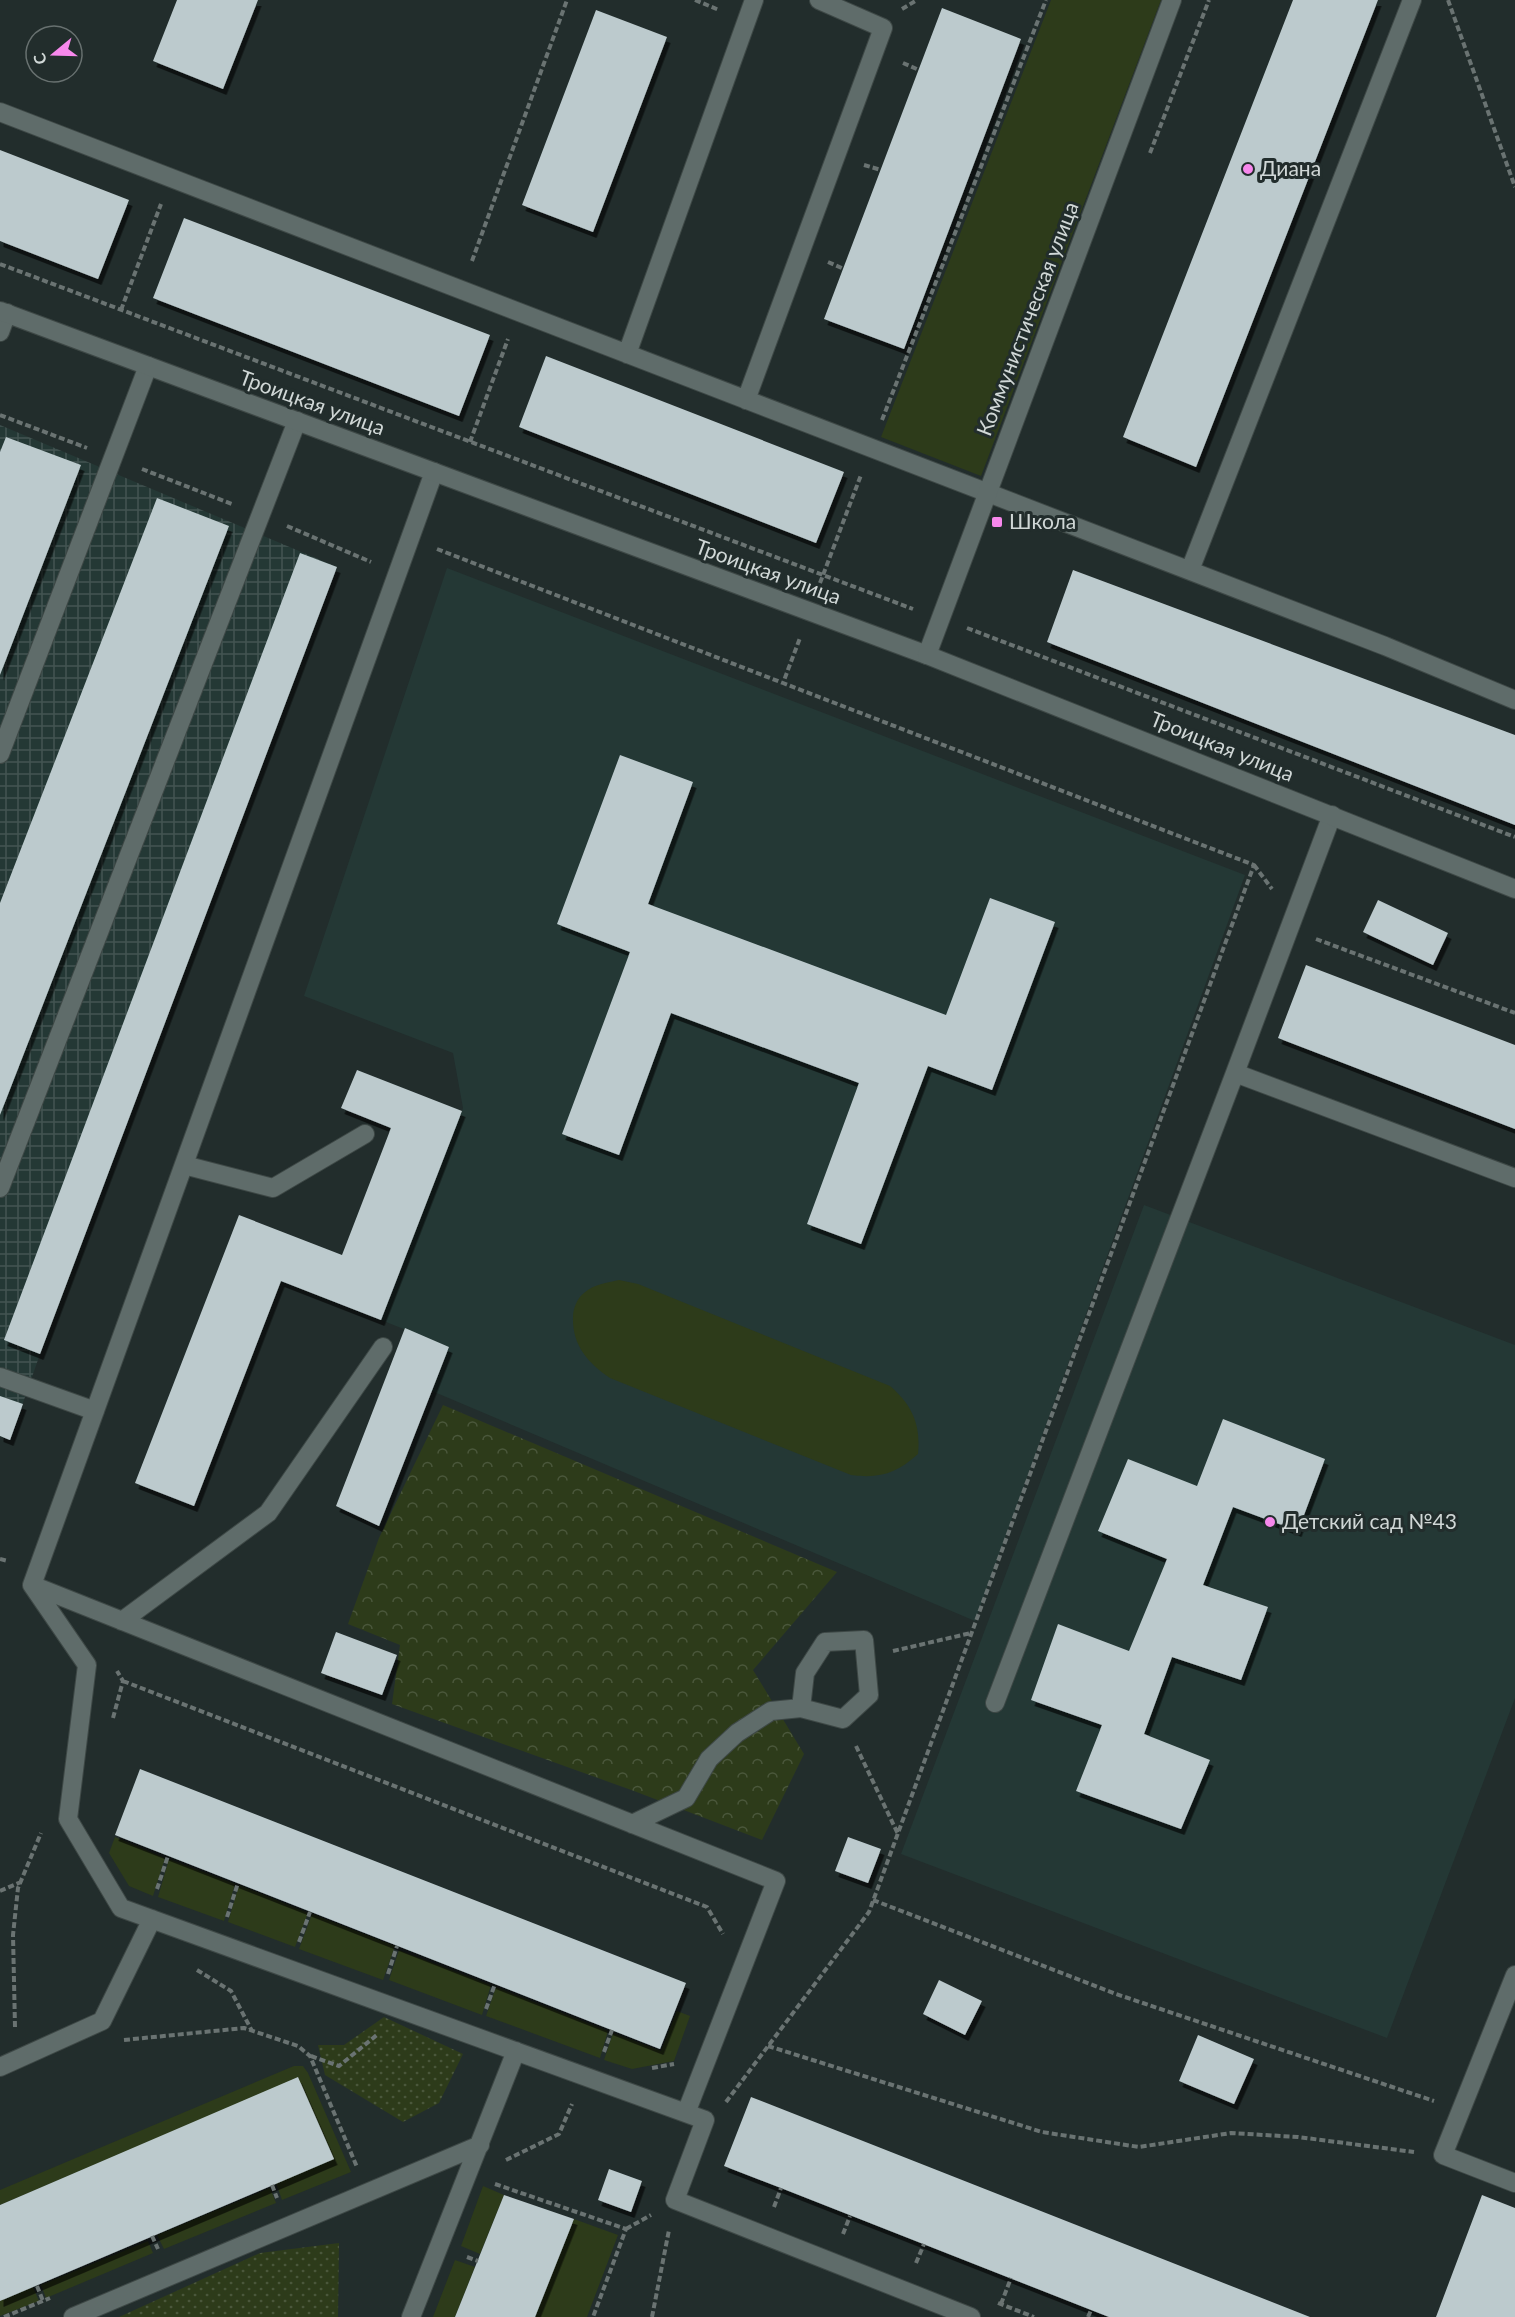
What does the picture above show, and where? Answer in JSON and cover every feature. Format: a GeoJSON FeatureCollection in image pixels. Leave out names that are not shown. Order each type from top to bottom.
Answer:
{"type":"FeatureCollection","features":[{"type":"Feature","properties":{"kind":"main road"},"geometry":{"type":"LineString","coordinates":[[627,354],[754,0]]}},
{"type":"Feature","properties":{"kind":"main road"},"geometry":{"type":"LineString","coordinates":[[746,400],[883,28],[819,0]]}},
{"type":"Feature","properties":{"kind":"main road","name":"Коммунистическая улица"},"geometry":{"type":"LineString","coordinates":[[927,655],[1172,0]]}},
{"type":"Feature","properties":{"kind":"main road"},"geometry":{"type":"LineString","coordinates":[[1190,570],[1412,0]]}},
{"type":"Feature","properties":{"kind":"main road"},"geometry":{"type":"LineString","coordinates":[[0,112],[1190,570],[1385,646],[1515,700]]}},
{"type":"Feature","properties":{"kind":"main road"},"geometry":{"type":"LineString","coordinates":[[0,332],[4,312]]}},
{"type":"Feature","properties":{"kind":"main road","name":"Троицкая улица"},"geometry":{"type":"LineString","coordinates":[[4,312],[927,655],[1515,889]]}},
{"type":"Feature","properties":{"kind":"main road"},"geometry":{"type":"LineString","coordinates":[[0,754],[148,366]]}},
{"type":"Feature","properties":{"kind":"main road"},"geometry":{"type":"LineString","coordinates":[[0,1188],[297,421]]}},
{"type":"Feature","properties":{"kind":"main road"},"geometry":{"type":"LineString","coordinates":[[32,1585],[434,472]]}},
{"type":"Feature","properties":{"kind":"main road"},"geometry":{"type":"LineString","coordinates":[[995,1703],[1332,815]]}},
{"type":"Feature","properties":{"kind":"main road"},"geometry":{"type":"LineString","coordinates":[[1234,1073],[1515,1178]]}},
{"type":"Feature","properties":{"kind":"main road"},"geometry":{"type":"LineString","coordinates":[[184,1166],[273,1188],[365,1134]]}},
{"type":"Feature","properties":{"kind":"main road"},"geometry":{"type":"LineString","coordinates":[[122,1621],[268,1513],[383,1347]]}},
{"type":"Feature","properties":{"kind":"main road"},"geometry":{"type":"LineString","coordinates":[[0,1377],[95,1411]]}},
{"type":"Feature","properties":{"kind":"main road"},"geometry":{"type":"LineString","coordinates":[[32,1585],[776,1881],[686,2113]]}},
{"type":"Feature","properties":{"kind":"main road"},"geometry":{"type":"LineString","coordinates":[[32,1585],[87,1665],[68,1819],[121,1908],[705,2120],[675,2200],[971,2317]]}},
{"type":"Feature","properties":{"kind":"main road"},"geometry":{"type":"LineString","coordinates":[[632,1824],[686,1798],[709,1759],[737,1733],[771,1711],[801,1708],[843,1719],[869,1695],[864,1640],[825,1642],[805,1673],[801,1708]]}},
{"type":"Feature","properties":{"kind":"main road"},"geometry":{"type":"LineString","coordinates":[[0,2067],[102,2021],[152,1919]]}},
{"type":"Feature","properties":{"kind":"main road"},"geometry":{"type":"LineString","coordinates":[[1515,1975],[1443,2155],[1515,2183]]}},
{"type":"Feature","properties":{"kind":"main road"},"geometry":{"type":"LineString","coordinates":[[411,2317],[516,2051]]}},
{"type":"Feature","properties":{"kind":"main road"},"geometry":{"type":"LineString","coordinates":[[73,2317],[480,2145]]}},
{"type":"Feature","properties":{"kind":"path"},"geometry":{"type":"LineString","coordinates":[[461,290],[567,0]]}},
{"type":"Feature","properties":{"kind":"path"},"geometry":{"type":"LineString","coordinates":[[1046,0],[871,448],[783,683],[1254,866],[1310,937],[1515,1013]]}},
{"type":"Feature","properties":{"kind":"path"},"geometry":{"type":"LineString","coordinates":[[1448,0],[1515,187]]}},
{"type":"Feature","properties":{"kind":"path"},"geometry":{"type":"LineString","coordinates":[[121,310],[171,178]]}},
{"type":"Feature","properties":{"kind":"path"},"geometry":{"type":"LineString","coordinates":[[0,264],[823,576]]}},
{"type":"Feature","properties":{"kind":"path"},"geometry":{"type":"LineString","coordinates":[[470,442],[518,312]]}},
{"type":"Feature","properties":{"kind":"path"},"geometry":{"type":"LineString","coordinates":[[0,415],[261,515],[398,573]]}},
{"type":"Feature","properties":{"kind":"path"},"geometry":{"type":"LineString","coordinates":[[967,628],[1515,837]]}},
{"type":"Feature","properties":{"kind":"path"},"geometry":{"type":"LineString","coordinates":[[724,2105],[869,1912],[1254,866]]}},
{"type":"Feature","properties":{"kind":"path"},"geometry":{"type":"LineString","coordinates":[[866,1658],[972,1633]]}},
{"type":"Feature","properties":{"kind":"path"},"geometry":{"type":"LineString","coordinates":[[843,1719],[898,1833]]}},
{"type":"Feature","properties":{"kind":"path"},"geometry":{"type":"LineString","coordinates":[[15,2031],[13,1935],[21,1882],[44,1827],[70,1802]]}},
{"type":"Feature","properties":{"kind":"path"},"geometry":{"type":"LineString","coordinates":[[154,1898],[168,1856]]}},
{"type":"Feature","properties":{"kind":"path"},"geometry":{"type":"LineString","coordinates":[[0,1891],[21,1882]]}},
{"type":"Feature","properties":{"kind":"path"},"geometry":{"type":"LineString","coordinates":[[225,1923],[238,1883]]}},
{"type":"Feature","properties":{"kind":"path"},"geometry":{"type":"LineString","coordinates":[[873,1900],[1116,1994],[1461,2109]]}},
{"type":"Feature","properties":{"kind":"path"},"geometry":{"type":"LineString","coordinates":[[297,1950],[310,1912]]}},
{"type":"Feature","properties":{"kind":"path"},"geometry":{"type":"LineString","coordinates":[[385,1982],[397,1946]]}},
{"type":"Feature","properties":{"kind":"path"},"geometry":{"type":"LineString","coordinates":[[192,1967],[231,1991],[252,2032]]}},
{"type":"Feature","properties":{"kind":"path"},"geometry":{"type":"LineString","coordinates":[[484,2018],[495,1984]]}},
{"type":"Feature","properties":{"kind":"path"},"geometry":{"type":"LineString","coordinates":[[129,2038],[244,2028],[298,2046],[310,2056],[339,2066],[406,2012]]}},
{"type":"Feature","properties":{"kind":"path"},"geometry":{"type":"LineString","coordinates":[[602,2060],[612,2030]]}},
{"type":"Feature","properties":{"kind":"path"},"geometry":{"type":"LineString","coordinates":[[768,2046],[1041,2132],[1139,2147],[1231,2133],[1253,2134],[1298,2137],[1443,2155]]}},
{"type":"Feature","properties":{"kind":"path"},"geometry":{"type":"LineString","coordinates":[[310,2056],[359,2170]]}},
{"type":"Feature","properties":{"kind":"path"},"geometry":{"type":"LineString","coordinates":[[497,2165],[559,2134],[584,2076]]}},
{"type":"Feature","properties":{"kind":"path"},"geometry":{"type":"LineString","coordinates":[[494,2184],[626,2229],[593,2317]]}},
{"type":"Feature","properties":{"kind":"path"},"geometry":{"type":"LineString","coordinates":[[272,2185],[279,2203]]}},
{"type":"Feature","properties":{"kind":"path"},"geometry":{"type":"LineString","coordinates":[[772,2213],[781,2188]]}},
{"type":"Feature","properties":{"kind":"path"},"geometry":{"type":"LineString","coordinates":[[652,2317],[675,2200]]}},
{"type":"Feature","properties":{"kind":"path"},"geometry":{"type":"LineString","coordinates":[[840,2240],[850,2216]]}},
{"type":"Feature","properties":{"kind":"path"},"geometry":{"type":"LineString","coordinates":[[152,2236],[159,2253]]}},
{"type":"Feature","properties":{"kind":"path"},"geometry":{"type":"LineString","coordinates":[[913,2269],[924,2244]]}},
{"type":"Feature","properties":{"kind":"path"},"geometry":{"type":"LineString","coordinates":[[1001,2304],[1011,2278]]}},
{"type":"Feature","properties":{"kind":"path"},"geometry":{"type":"LineString","coordinates":[[37,2286],[43,2301]]}},
{"type":"Feature","properties":{"kind":"path"},"geometry":{"type":"LineString","coordinates":[[1088,2317],[1091,2310]]}},
{"type":"Feature","properties":{"kind":"shaded area"},"geometry":{"type":"Polygon","coordinates":[[[0,425],[337,567],[40,1354],[10,1440],[0,1436],[0,425]]]}},
{"type":"Feature","properties":{"kind":"shaded area"},"geometry":{"type":"Polygon","coordinates":[[[447,568],[1245,875],[975,1621],[432,1391],[449,1347],[381,1320],[463,1108],[453,1053],[304,996],[447,568]]]}},
{"type":"Feature","properties":{"kind":"shaded area","name":"Детский сад №43"},"geometry":{"type":"Polygon","coordinates":[[[1144,1205],[1515,1345],[1515,1698],[1387,2038],[901,1854],[1144,1205]]]}},
{"type":"Feature","properties":{"kind":"green space"},"geometry":{"type":"Polygon","coordinates":[[[1051,0],[1161,0],[981,476],[881,437],[1051,0]]]}},
{"type":"Feature","properties":{"kind":"green space"},"geometry":{"type":"Polygon","coordinates":[[[619,1280],[638,1284],[890,1386],[904,1400],[913,1416],[918,1433],[918,1454],[903,1466],[888,1473],[871,1476],[851,1475],[610,1378],[588,1359],[578,1345],[573,1327],[573,1314],[577,1301],[588,1290],[619,1280]]]}},
{"type":"Feature","properties":{"kind":"green space"},"geometry":{"type":"Polygon","coordinates":[[[443,1405],[837,1572],[753,1670],[804,1754],[762,1840],[634,1791],[392,1704],[400,1645],[348,1624],[379,1538],[443,1405]]]}},
{"type":"Feature","properties":{"kind":"green space"},"geometry":{"type":"Polygon","coordinates":[[[115,1837],[165,1858],[153,1896],[129,1886],[109,1853],[115,1837]]]}},
{"type":"Feature","properties":{"kind":"green space"},"geometry":{"type":"Polygon","coordinates":[[[169,1859],[235,1884],[224,1921],[158,1897],[169,1859]]]}},
{"type":"Feature","properties":{"kind":"green space"},"geometry":{"type":"Polygon","coordinates":[[[239,1885],[308,1913],[295,1947],[228,1922],[239,1885]]]}},
{"type":"Feature","properties":{"kind":"green space"},"geometry":{"type":"Polygon","coordinates":[[[312,1914],[395,1946],[383,1980],[299,1949],[312,1914]]]}},
{"type":"Feature","properties":{"kind":"green space"},"geometry":{"type":"Polygon","coordinates":[[[399,1950],[491,1985],[482,2015],[389,1980],[399,1950]]]}},
{"type":"Feature","properties":{"kind":"green space"},"geometry":{"type":"Polygon","coordinates":[[[496,1987],[608,2031],[600,2058],[486,2016],[496,1987]]]}},
{"type":"Feature","properties":{"kind":"green space"},"geometry":{"type":"Polygon","coordinates":[[[677,2011],[690,2016],[674,2061],[632,2069],[604,2060],[613,2033],[661,2051],[677,2011]]]}},
{"type":"Feature","properties":{"kind":"green space"},"geometry":{"type":"Polygon","coordinates":[[[384,2017],[463,2054],[439,2103],[403,2122],[325,2075],[318,2045],[344,2045],[384,2017]]]}},
{"type":"Feature","properties":{"kind":"green space"},"geometry":{"type":"Polygon","coordinates":[[[294,2066],[303,2066],[308,2073],[351,2172],[282,2200],[276,2183],[333,2159],[298,2078],[0,2205],[0,2190],[294,2066]]]}},
{"type":"Feature","properties":{"kind":"green space"},"geometry":{"type":"Polygon","coordinates":[[[483,2186],[504,2195],[480,2254],[461,2246],[483,2186]]]}},
{"type":"Feature","properties":{"kind":"green space"},"geometry":{"type":"Polygon","coordinates":[[[270,2188],[276,2203],[164,2249],[157,2235],[270,2188]]]}},
{"type":"Feature","properties":{"kind":"green space"},"geometry":{"type":"Polygon","coordinates":[[[574,2219],[618,2235],[587,2317],[535,2317],[574,2219]]]}},
{"type":"Feature","properties":{"kind":"green space"},"geometry":{"type":"Polygon","coordinates":[[[148,2241],[153,2253],[46,2298],[41,2285],[148,2241]]]}},
{"type":"Feature","properties":{"kind":"green space"},"geometry":{"type":"Polygon","coordinates":[[[339,2243],[338,2317],[119,2317],[260,2253],[339,2243]]]}},
{"type":"Feature","properties":{"kind":"green space"},"geometry":{"type":"Polygon","coordinates":[[[455,2260],[475,2267],[455,2317],[433,2317],[455,2260]]]}},
{"type":"Feature","properties":{"kind":"green space"},"geometry":{"type":"Polygon","coordinates":[[[33,2287],[39,2301],[0,2316],[0,2301],[33,2287]]]}},
{"type":"Feature","properties":{"kind":"building"},"geometry":{"type":"Polygon","coordinates":[[[177,0],[258,0],[223,89],[153,61],[177,0]]]}},
{"type":"Feature","properties":{"kind":"building"},"geometry":{"type":"Polygon","coordinates":[[[1293,0],[1378,0],[1196,467],[1123,437],[1293,0]]]}},
{"type":"Feature","properties":{"kind":"building"},"geometry":{"type":"Polygon","coordinates":[[[942,8],[1021,39],[904,349],[824,319],[942,8]]]}},
{"type":"Feature","properties":{"kind":"building"},"geometry":{"type":"Polygon","coordinates":[[[596,10],[667,37],[593,232],[522,205],[596,10]]]}},
{"type":"Feature","properties":{"kind":"building"},"geometry":{"type":"Polygon","coordinates":[[[0,150],[129,200],[98,279],[0,241],[0,150]]]}},
{"type":"Feature","properties":{"kind":"building"},"geometry":{"type":"Polygon","coordinates":[[[184,218],[490,335],[459,416],[153,298],[184,218]]]}},
{"type":"Feature","properties":{"kind":"building"},"geometry":{"type":"Polygon","coordinates":[[[546,356],[844,472],[816,543],[519,427],[546,356]]]}},
{"type":"Feature","properties":{"kind":"building"},"geometry":{"type":"Polygon","coordinates":[[[6,437],[81,465],[0,675],[0,452],[6,437]]]}},
{"type":"Feature","properties":{"kind":"building"},"geometry":{"type":"Polygon","coordinates":[[[157,498],[229,526],[0,1115],[0,903],[157,498]]]}},
{"type":"Feature","properties":{"kind":"building"},"geometry":{"type":"Polygon","coordinates":[[[300,553],[337,567],[40,1354],[4,1340],[300,553]]]}},
{"type":"Feature","properties":{"kind":"building"},"geometry":{"type":"Polygon","coordinates":[[[1073,570],[1515,735],[1515,825],[1047,642],[1073,570]]]}},
{"type":"Feature","properties":{"kind":"building"},"geometry":{"type":"Polygon","coordinates":[[[620,755],[693,782],[648,904],[946,1015],[990,898],[1055,922],[992,1090],[928,1066],[861,1244],[807,1224],[859,1083],[671,1013],[619,1155],[562,1134],[630,952],[557,924],[620,755]]]}},
{"type":"Feature","properties":{"kind":"building"},"geometry":{"type":"Polygon","coordinates":[[[1378,900],[1448,933],[1433,965],[1363,932],[1378,900]]]}},
{"type":"Feature","properties":{"kind":"building"},"geometry":{"type":"Polygon","coordinates":[[[1306,965],[1515,1045],[1515,1129],[1278,1038],[1306,965]]]}},
{"type":"Feature","properties":{"kind":"building"},"geometry":{"type":"Polygon","coordinates":[[[357,1070],[462,1111],[381,1320],[281,1281],[194,1506],[135,1483],[239,1215],[342,1255],[391,1128],[341,1108],[357,1070]]]}},
{"type":"Feature","properties":{"kind":"building"},"geometry":{"type":"Polygon","coordinates":[[[405,1328],[449,1347],[379,1526],[336,1506],[405,1328]]]}},
{"type":"Feature","properties":{"kind":"building"},"geometry":{"type":"Polygon","coordinates":[[[0,1396],[23,1404],[10,1440],[0,1436],[0,1396]]]}},
{"type":"Feature","properties":{"kind":"building"},"geometry":{"type":"Polygon","coordinates":[[[1223,1419],[1325,1459],[1298,1531],[1233,1507],[1203,1585],[1268,1607],[1241,1680],[1172,1657],[1144,1734],[1210,1760],[1181,1829],[1076,1791],[1102,1725],[1031,1700],[1058,1624],[1129,1651],[1167,1559],[1098,1531],[1128,1459],[1197,1486],[1223,1419]]]}},
{"type":"Feature","properties":{"kind":"building"},"geometry":{"type":"Polygon","coordinates":[[[336,1632],[397,1655],[382,1695],[321,1673],[336,1632]]]}},
{"type":"Feature","properties":{"kind":"building"},"geometry":{"type":"Polygon","coordinates":[[[140,1769],[686,1983],[660,2049],[115,1835],[140,1769]]]}},
{"type":"Feature","properties":{"kind":"building"},"geometry":{"type":"Polygon","coordinates":[[[848,1837],[881,1849],[868,1883],[835,1871],[848,1837]]]}},
{"type":"Feature","properties":{"kind":"building"},"geometry":{"type":"Polygon","coordinates":[[[939,1980],[982,2001],[965,2035],[923,2014],[939,1980]]]}},
{"type":"Feature","properties":{"kind":"building"},"geometry":{"type":"Polygon","coordinates":[[[1198,2035],[1254,2059],[1234,2104],[1179,2081],[1198,2035]]]}},
{"type":"Feature","properties":{"kind":"building"},"geometry":{"type":"Polygon","coordinates":[[[298,2077],[334,2159],[0,2301],[0,2205],[298,2077]]]}},
{"type":"Feature","properties":{"kind":"building"},"geometry":{"type":"Polygon","coordinates":[[[751,2097],[1310,2317],[1109,2317],[724,2166],[751,2097]]]}},
{"type":"Feature","properties":{"kind":"building"},"geometry":{"type":"Polygon","coordinates":[[[609,2169],[642,2181],[631,2212],[598,2200],[609,2169]]]}},
{"type":"Feature","properties":{"kind":"building"},"geometry":{"type":"Polygon","coordinates":[[[504,2195],[574,2219],[535,2317],[455,2317],[504,2195]]]}},
{"type":"Feature","properties":{"kind":"building"},"geometry":{"type":"Polygon","coordinates":[[[1482,2195],[1515,2208],[1515,2317],[1436,2317],[1482,2195]]]}},
{"type":"Feature","properties":{"kind":"place","name":"Диана"},"geometry":{"type":"Point","coordinates":[1248,169]}},
{"type":"Feature","properties":{"kind":"place","name":"Школа"},"geometry":{"type":"Point","coordinates":[997,522]}},
{"type":"Feature","properties":{"kind":"place","name":"Детский сад №43"},"geometry":{"type":"Point","coordinates":[1270,1522]}}]}
